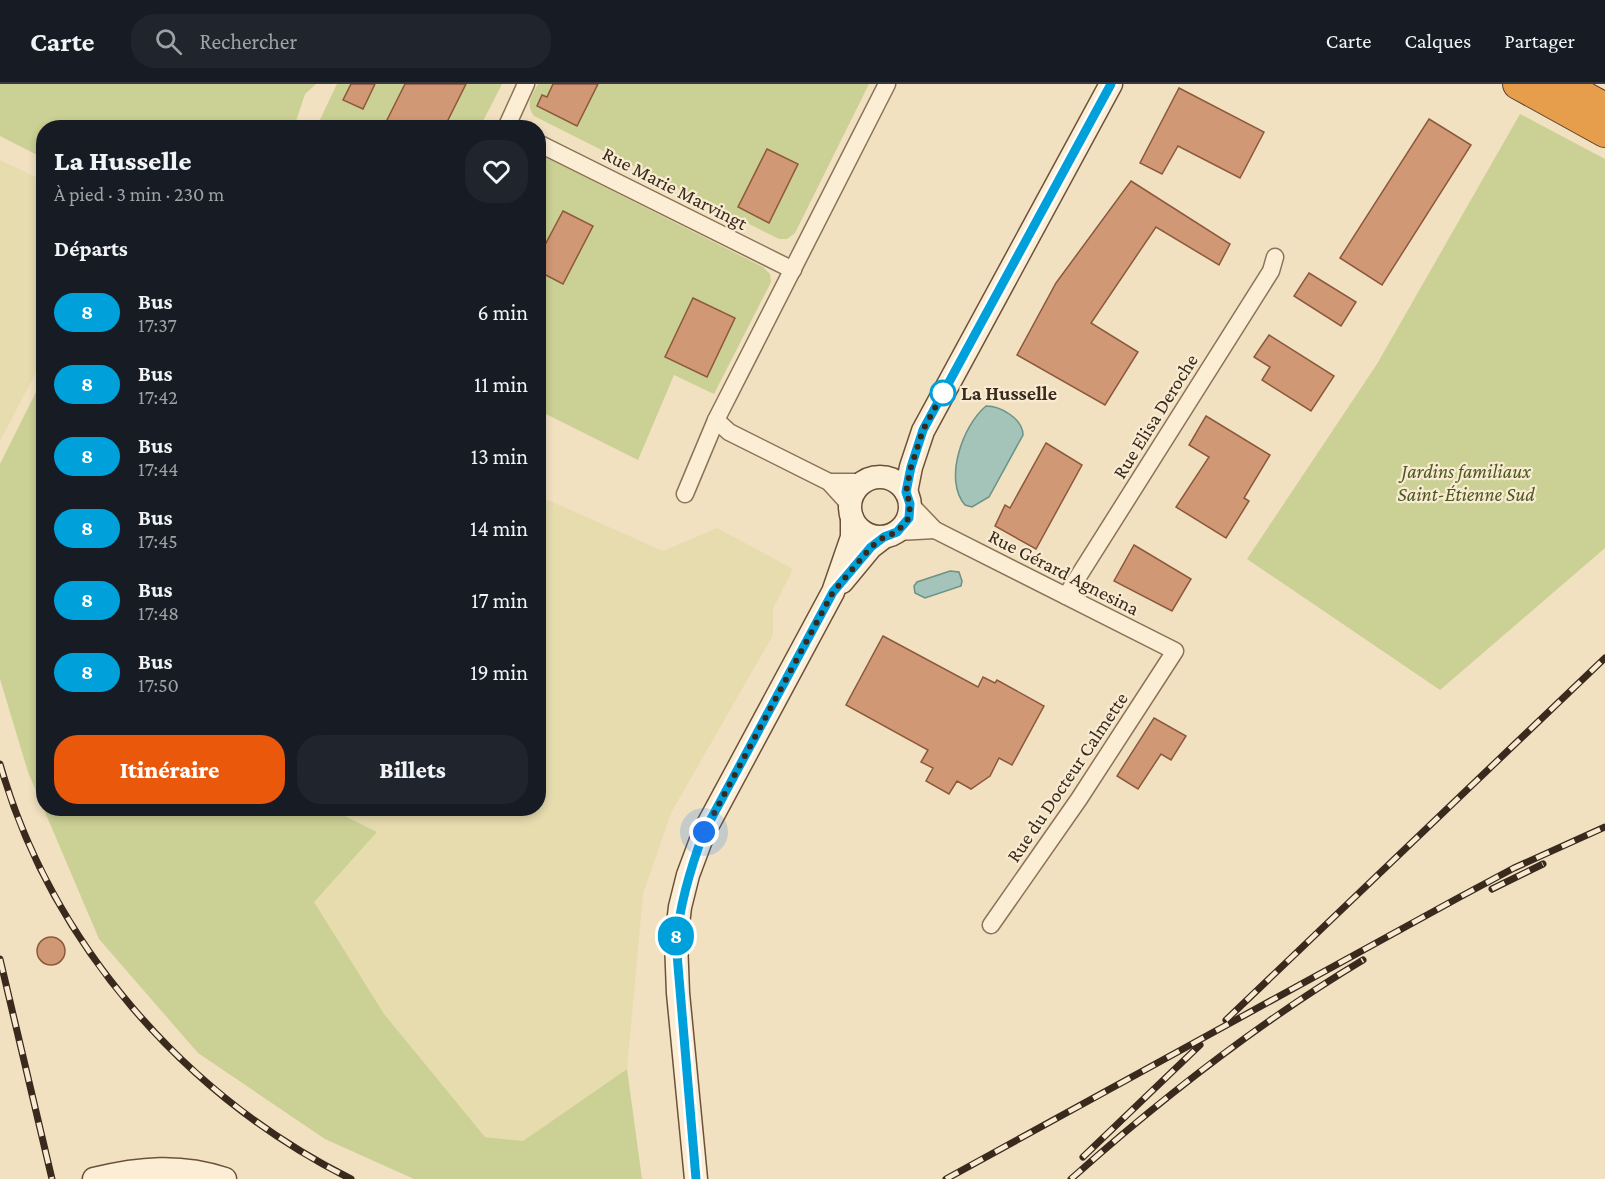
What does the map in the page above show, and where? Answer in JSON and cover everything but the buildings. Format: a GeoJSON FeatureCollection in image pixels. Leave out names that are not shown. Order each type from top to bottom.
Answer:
{"type":"FeatureCollection","features":[{"type":"Feature","properties":{"kind":"highway"},"geometry":{"type":"LineString","coordinates":[[1500,84],[1598,120]]}},
{"type":"Feature","properties":{"kind":"highway"},"geometry":{"type":"LineString","coordinates":[[1518,84],[1598,120]]}},
{"type":"Feature","properties":{"kind":"highway"},"geometry":{"type":"LineString","coordinates":[[1561,84],[1598,120]]}},
{"type":"Feature","properties":{"kind":"highway"},"geometry":{"type":"LineString","coordinates":[[1586,84],[1605,96]]}},
{"type":"Feature","properties":{"kind":"street"},"geometry":{"type":"LineString","coordinates":[[509,120],[526,84]]}},
{"type":"Feature","properties":{"kind":"street"},"geometry":{"type":"LineString","coordinates":[[685,494],[716,420],[886,84]]}},
{"type":"Feature","properties":{"kind":"street"},"geometry":{"type":"LineString","coordinates":[[833,592],[871,547],[890,535],[909,518],[911,467],[923,430],[1111,84]]}},
{"type":"Feature","properties":{"kind":"street","name":"Rue Marie Marvingt"},"geometry":{"type":"LineString","coordinates":[[546,147],[793,270]]}},
{"type":"Feature","properties":{"kind":"street","name":"Rue Elisa Deroche"},"geometry":{"type":"LineString","coordinates":[[1066,596],[1271,271],[1275,257]]}},
{"type":"Feature","properties":{"kind":"street"},"geometry":{"type":"LineString","coordinates":[[716,420],[729,432],[829,482],[866,535],[890,535]]}},
{"type":"Feature","properties":{"kind":"street"},"geometry":{"type":"LineString","coordinates":[[696,1179],[678,993],[676,942],[680,908],[688,874],[704,832],[833,592],[852,537],[850,511],[854,488],[869,480],[923,430]]}},
{"type":"Feature","properties":{"kind":"street"},"geometry":{"type":"LineString","coordinates":[[829,482],[885,477],[895,480],[908,498]]}},
{"type":"Feature","properties":{"kind":"street","name":"Rue Gérard Agnesina"},"geometry":{"type":"LineString","coordinates":[[908,498],[935,530],[1175,651]]}},
{"type":"Feature","properties":{"kind":"street","name":"Rue Gérard Agnesina"},"geometry":{"type":"LineString","coordinates":[[890,535],[935,530]]}},
{"type":"Feature","properties":{"kind":"street","name":"Rue du Docteur Calmette"},"geometry":{"type":"LineString","coordinates":[[991,925],[1110,752],[1175,651]]}},
{"type":"Feature","properties":{"kind":"street"},"geometry":{"type":"LineString","coordinates":[[94,1179],[131,1171],[161,1168],[196,1171],[225,1179]]}},
{"type":"Feature","properties":{"kind":"shaded area"},"geometry":{"type":"Polygon","coordinates":[[[0,160],[36,177],[36,372],[0,441],[0,160]]]}},
{"type":"Feature","properties":{"kind":"shaded area"},"geometry":{"type":"Polygon","coordinates":[[[546,499],[663,551],[717,528],[793,569],[773,609],[773,635],[671,813],[643,894],[627,1069],[523,1141],[485,1137],[384,1014],[313,902],[377,832],[345,816],[546,816],[546,499]]]}},
{"type":"Feature","properties":{"kind":"green space"},"geometry":{"type":"Polygon","coordinates":[[[0,84],[316,84],[305,94],[296,120],[36,120],[36,154],[0,136],[0,84]]]}},
{"type":"Feature","properties":{"kind":"green space"},"geometry":{"type":"Polygon","coordinates":[[[337,84],[502,84],[484,120],[320,120],[337,84]]]}},
{"type":"Feature","properties":{"kind":"green space"},"geometry":{"type":"Polygon","coordinates":[[[538,84],[869,84],[795,233],[787,239],[779,239],[546,122],[546,120],[534,116],[530,108],[532,96],[538,84]]]}},
{"type":"Feature","properties":{"kind":"green space","name":"Jardins familiaux Saint-Étienne Sud"},"geometry":{"type":"Polygon","coordinates":[[[1520,114],[1605,159],[1605,548],[1440,690],[1247,559],[1377,364],[1520,114]]]}},
{"type":"Feature","properties":{"kind":"green space"},"geometry":{"type":"Polygon","coordinates":[[[546,158],[763,267],[770,274],[771,282],[714,394],[674,375],[638,460],[546,414],[546,158]]]}},
{"type":"Feature","properties":{"kind":"green space"},"geometry":{"type":"Polygon","coordinates":[[[36,392],[36,791],[28,772],[0,679],[0,464],[36,392]]]}},
{"type":"Feature","properties":{"kind":"green space"},"geometry":{"type":"Polygon","coordinates":[[[47,816],[345,816],[377,832],[314,902],[384,1014],[485,1137],[523,1141],[627,1069],[642,1179],[414,1179],[325,1139],[198,1053],[99,939],[47,816]]]}},
{"type":"Feature","properties":{"kind":"water"},"geometry":{"type":"Polygon","coordinates":[[[986,406],[998,408],[1010,414],[1019,424],[1023,435],[989,497],[972,507],[965,505],[959,494],[956,468],[963,439],[986,406]]]}},
{"type":"Feature","properties":{"kind":"water"},"geometry":{"type":"Polygon","coordinates":[[[950,571],[959,572],[961,586],[925,598],[915,593],[914,586],[917,582],[950,571]]]}},
{"type":"Feature","properties":{"kind":"railway"},"geometry":{"type":"LineString","coordinates":[[1226,1020],[1605,658]]}},
{"type":"Feature","properties":{"kind":"railway"},"geometry":{"type":"LineString","coordinates":[[0,764],[23,830],[53,893],[90,952],[132,1008],[180,1058],[233,1104],[290,1145],[351,1179]]}},
{"type":"Feature","properties":{"kind":"railway"},"geometry":{"type":"LineString","coordinates":[[946,1179],[1514,868],[1605,827]]}},
{"type":"Feature","properties":{"kind":"railway"},"geometry":{"type":"LineString","coordinates":[[1492,889],[1543,864]]}},
{"type":"Feature","properties":{"kind":"railway"},"geometry":{"type":"LineString","coordinates":[[0,959],[52,1179]]}},
{"type":"Feature","properties":{"kind":"railway"},"geometry":{"type":"LineString","coordinates":[[1071,1179],[1212,1062],[1286,1009],[1363,960]]}},
{"type":"Feature","properties":{"kind":"railway"},"geometry":{"type":"LineString","coordinates":[[1083,1157],[1200,1045]]}},
{"type":"Feature","properties":{"kind":"bus line","name":"8"},"geometry":{"type":"LineString","coordinates":[[696,1179],[678,993],[676,942],[680,908],[688,874],[704,832],[833,592],[871,547],[884,537],[897,532],[909,518],[910,504],[906,492],[923,430],[1111,84]]}},
{"type":"Feature","properties":{"kind":"place","name":"La Husselle"},"geometry":{"type":"Point","coordinates":[943,393]}},
{"type":"Feature","properties":{"kind":"route"},"geometry":{"type":"LineString","coordinates":[[704,832],[833,592],[871,547],[884,537],[897,532],[909,518],[910,504],[906,492],[911,467],[923,430],[943,393]]}}]}
